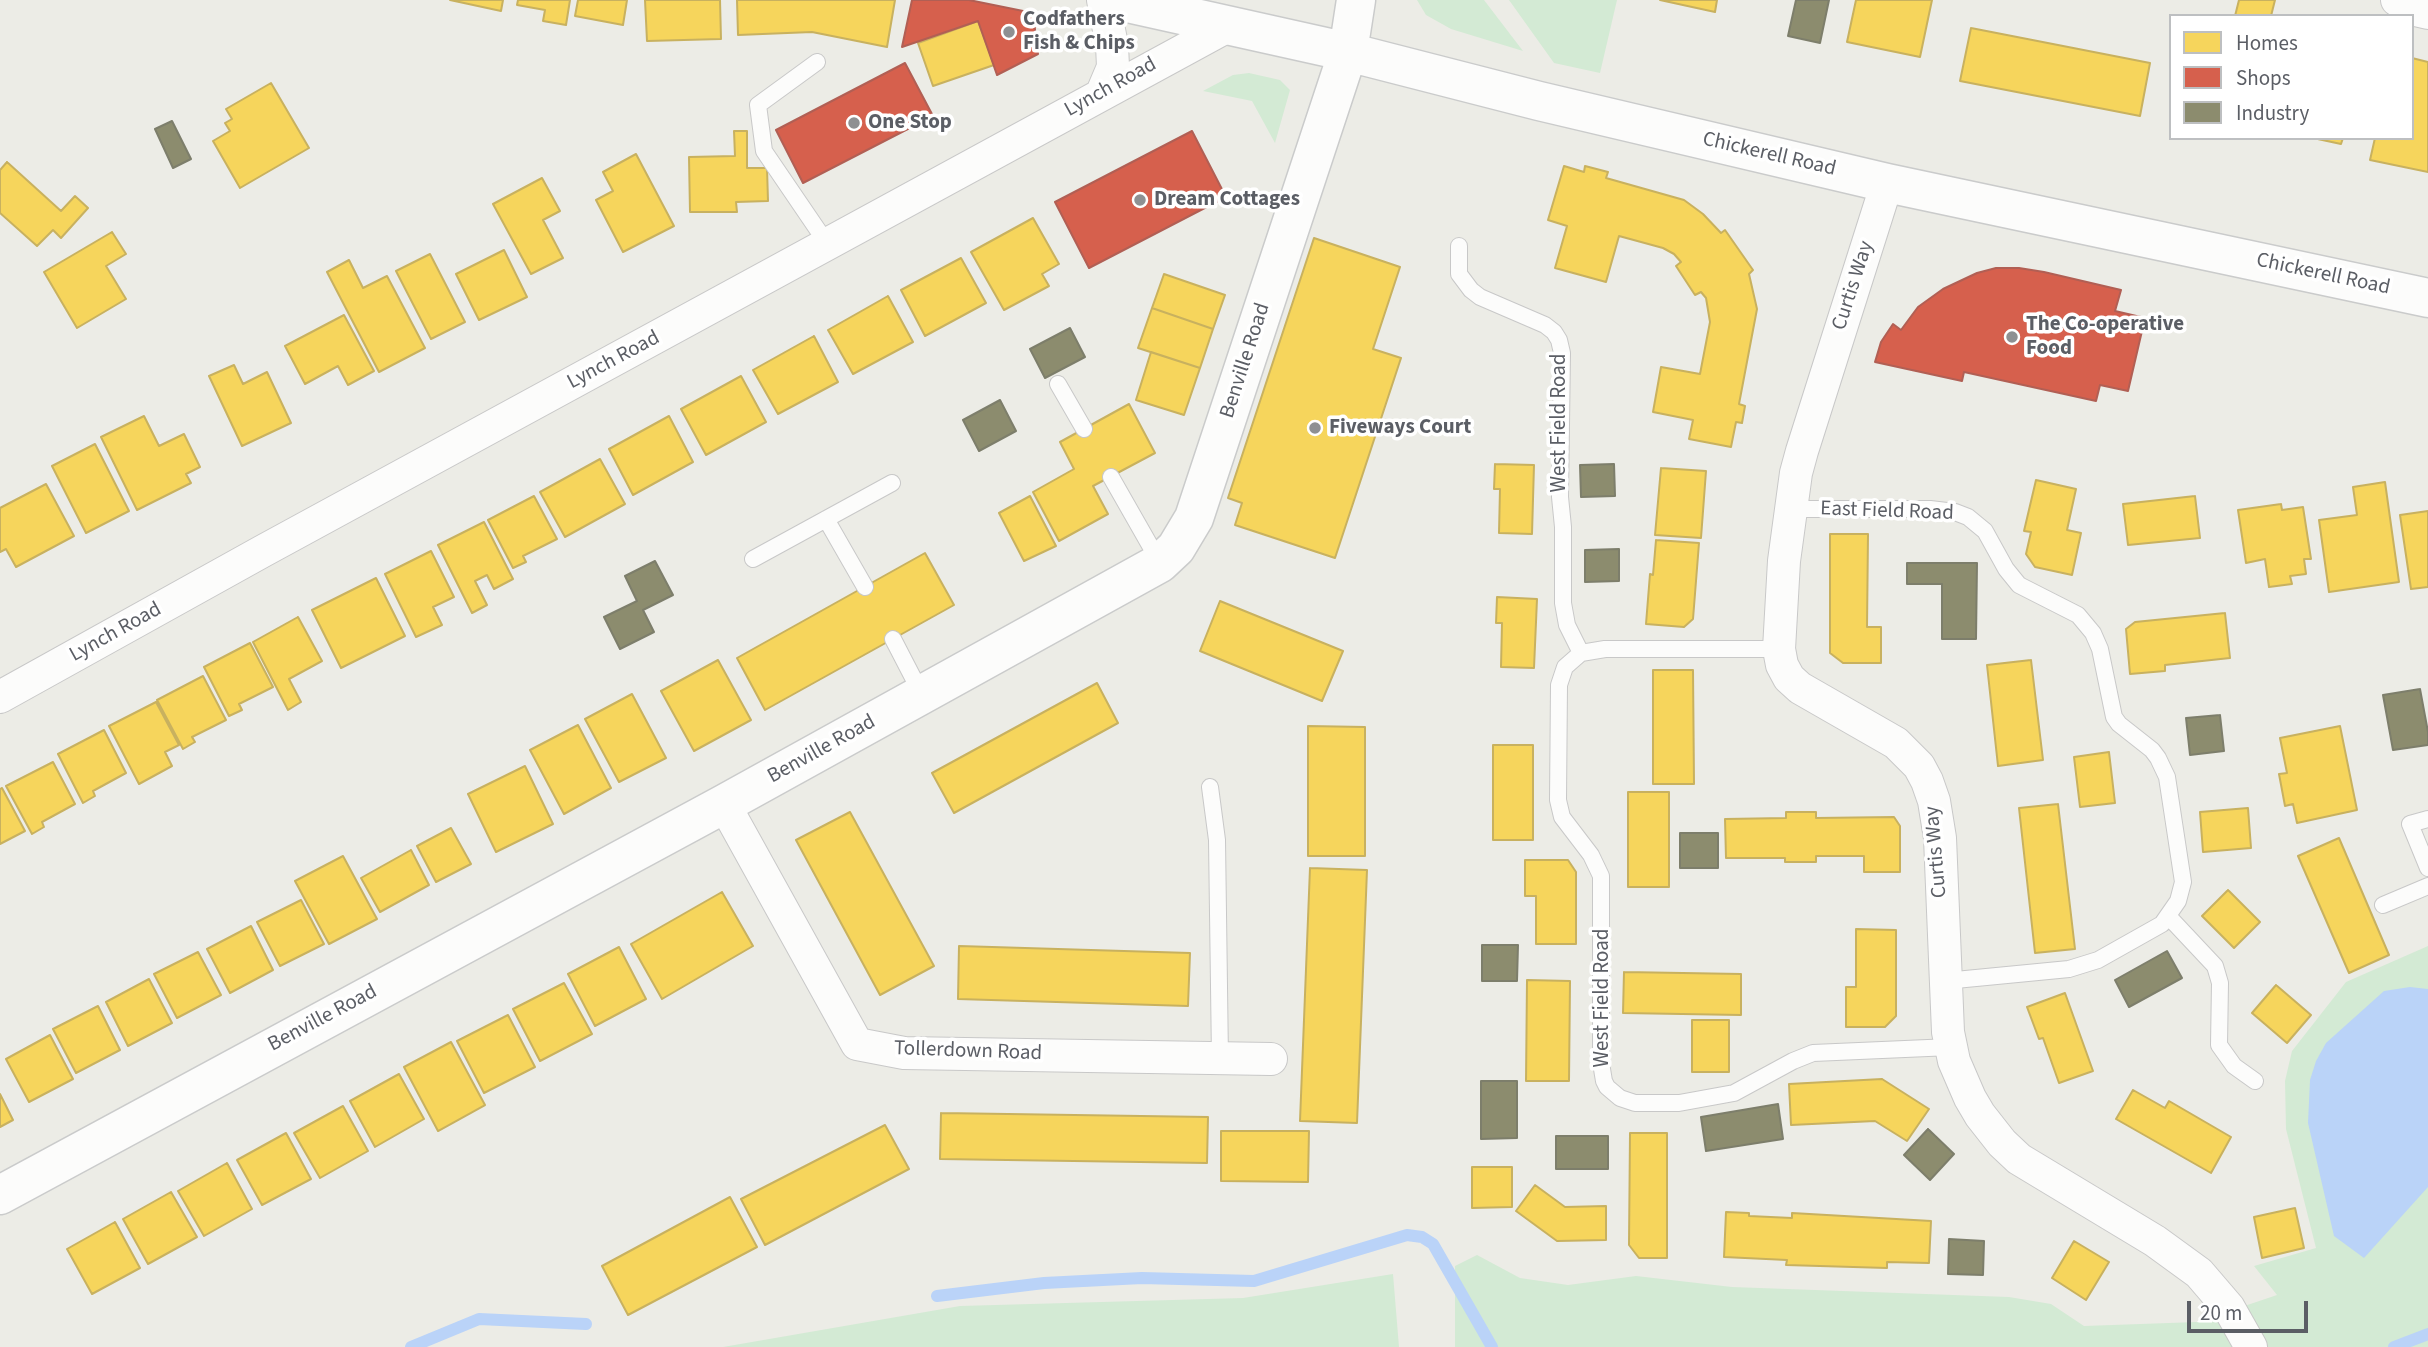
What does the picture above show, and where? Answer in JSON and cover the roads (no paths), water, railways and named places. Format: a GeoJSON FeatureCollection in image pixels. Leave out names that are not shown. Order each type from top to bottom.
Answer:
{"type":"FeatureCollection","features":[{"type":"Feature","properties":{"kind":"main road","name":"Chickerell Road"},"geometry":{"type":"LineString","coordinates":[[1114,0],[1348,52],[1539,101],[1887,183],[2428,298]]}},
{"type":"Feature","properties":{"kind":"main road","name":"Benville Road"},"geometry":{"type":"LineString","coordinates":[[0,1195],[724,804],[1160,563],[1176,548],[1194,518],[1348,52],[1356,0]]}},
{"type":"Feature","properties":{"kind":"street"},"geometry":{"type":"LineString","coordinates":[[1102,93],[1113,67],[1112,45],[1103,0]]}},
{"type":"Feature","properties":{"kind":"street"},"geometry":{"type":"LineString","coordinates":[[2397,0],[2415,10],[2428,13]]}},
{"type":"Feature","properties":{"kind":"street","name":"Lynch Road"},"geometry":{"type":"LineString","coordinates":[[0,697],[1228,26]]}},
{"type":"Feature","properties":{"kind":"street","name":"Curtis Way"},"geometry":{"type":"LineString","coordinates":[[1887,183],[1802,451],[1784,561],[1779,649],[1782,665],[1795,683],[1896,743],[1919,766],[1927,781],[1934,801],[1940,838],[1946,1018],[1954,1061],[1970,1098],[2003,1143],[2020,1159],[2155,1241],[2199,1273],[2229,1308],[2251,1347]]}},
{"type":"Feature","properties":{"kind":"street","name":"Tollerdown Road"},"geometry":{"type":"LineString","coordinates":[[724,804],[858,1044],[904,1053],[1271,1059]]}},
{"type":"Feature","properties":{"kind":"lane"},"geometry":{"type":"LineString","coordinates":[[817,62],[758,106],[764,151],[828,245]]}},
{"type":"Feature","properties":{"kind":"lane","name":"West Field Road"},"geometry":{"type":"LineString","coordinates":[[1459,246],[1459,274],[1471,290],[1480,297],[1545,325],[1559,340],[1562,371],[1560,497],[1563,527],[1563,603],[1567,625],[1581,653],[1565,667],[1559,685],[1558,800],[1562,817],[1591,855],[1601,876],[1601,1063],[1604,1081],[1613,1093],[1635,1103],[1679,1103],[1734,1093],[1813,1053],[1951,1046]]}},
{"type":"Feature","properties":{"kind":"lane"},"geometry":{"type":"LineString","coordinates":[[1058,384],[1084,429]]}},
{"type":"Feature","properties":{"kind":"lane"},"geometry":{"type":"LineString","coordinates":[[1111,477],[1160,563]]}},
{"type":"Feature","properties":{"kind":"lane"},"geometry":{"type":"LineString","coordinates":[[753,559],[892,483]]}},
{"type":"Feature","properties":{"kind":"lane","name":"East Field Road"},"geometry":{"type":"LineString","coordinates":[[1791,509],[1930,509],[1955,512],[1968,517],[1985,531],[2006,569],[2019,585],[2068,609],[2087,624],[2100,649],[2114,717],[2152,750],[2167,777],[2183,882],[2178,901],[2155,929],[2098,960],[2077,967],[2056,972],[1945,981]]}},
{"type":"Feature","properties":{"kind":"lane"},"geometry":{"type":"LineString","coordinates":[[826,519],[865,587]]}},
{"type":"Feature","properties":{"kind":"lane"},"geometry":{"type":"LineString","coordinates":[[893,639],[922,695]]}},
{"type":"Feature","properties":{"kind":"lane"},"geometry":{"type":"LineString","coordinates":[[1581,653],[1605,649],[1779,649]]}},
{"type":"Feature","properties":{"kind":"lane"},"geometry":{"type":"LineString","coordinates":[[1210,787],[1217,840],[1220,1059]]}},
{"type":"Feature","properties":{"kind":"lane"},"geometry":{"type":"LineString","coordinates":[[2428,819],[2410,824],[2428,868]]}},
{"type":"Feature","properties":{"kind":"lane"},"geometry":{"type":"LineString","coordinates":[[2384,905],[2428,886]]}},
{"type":"Feature","properties":{"kind":"lane"},"geometry":{"type":"LineString","coordinates":[[2168,916],[2215,966],[2220,982],[2219,1045],[2234,1066],[2255,1081]]}},
{"type":"Feature","properties":{"kind":"water"},"geometry":{"type":"Polygon","coordinates":[[[2410,987],[2428,989],[2428,1187],[2364,1258],[2334,1236],[2308,1123],[2310,1080],[2326,1043],[2384,991],[2410,987]]]}},
{"type":"Feature","properties":{"kind":"waterway"},"geometry":{"type":"LineString","coordinates":[[937,1296],[1044,1283],[1142,1278],[1254,1281],[1407,1235],[1422,1237],[1433,1244],[1492,1347]]}},
{"type":"Feature","properties":{"kind":"waterway"},"geometry":{"type":"LineString","coordinates":[[411,1347],[479,1319],[586,1324]]}},
{"type":"Feature","properties":{"kind":"waterway"},"geometry":{"type":"LineString","coordinates":[[2394,1347],[2428,1334]]}},
{"type":"Feature","properties":{"kind":"place","name":"Codfathers Fish & Chips"},"geometry":{"type":"Point","coordinates":[1009,32]}},
{"type":"Feature","properties":{"kind":"place","name":"One Stop"},"geometry":{"type":"Point","coordinates":[854,123]}},
{"type":"Feature","properties":{"kind":"place","name":"Dream Cottages"},"geometry":{"type":"Point","coordinates":[1140,200]}},
{"type":"Feature","properties":{"kind":"place","name":"The Co-operative Food"},"geometry":{"type":"Point","coordinates":[2012,337]}},
{"type":"Feature","properties":{"kind":"place","name":"Fiveways Court"},"geometry":{"type":"Point","coordinates":[1315,428]}}]}
